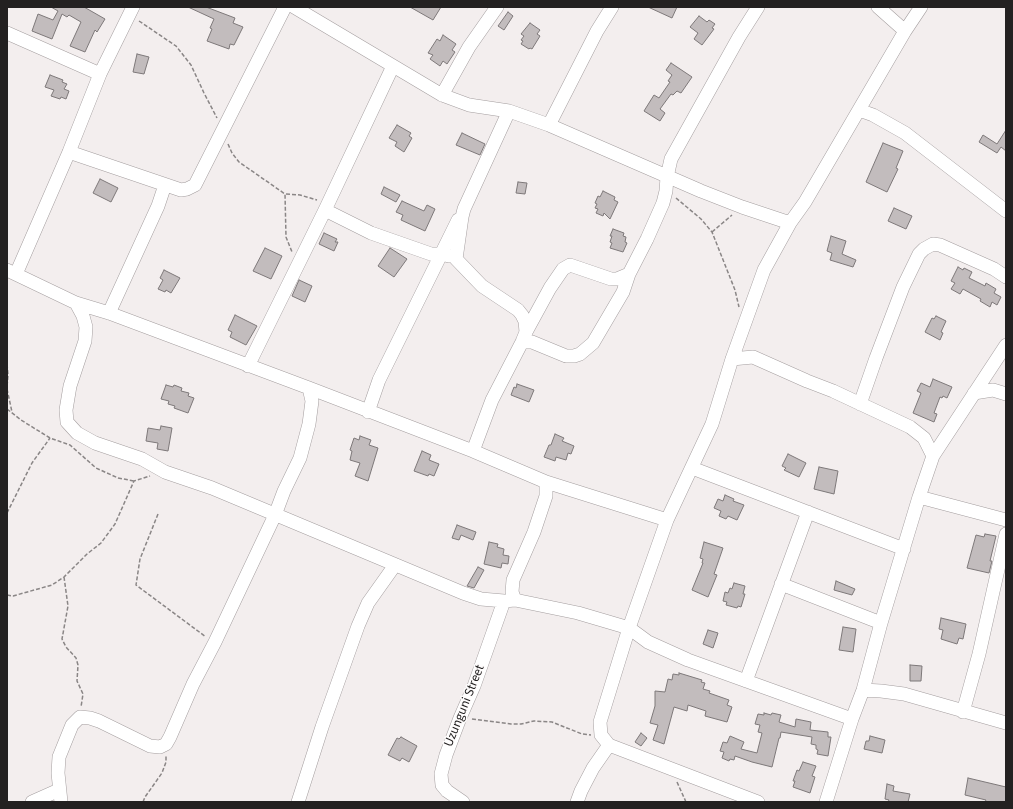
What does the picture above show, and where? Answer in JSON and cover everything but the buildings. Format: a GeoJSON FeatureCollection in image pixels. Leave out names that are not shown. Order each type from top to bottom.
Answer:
{"type":"FeatureCollection","features":[{"type":"Feature","properties":{"kind":"street"},"geometry":{"type":"LineString","coordinates":[[133,7],[100,74],[69,152],[12,272],[76,302],[309,388],[472,451],[546,482],[667,520]]}},
{"type":"Feature","properties":{"kind":"street"},"geometry":{"type":"LineString","coordinates":[[69,152],[180,190],[187,189],[195,185],[285,7]]}},
{"type":"Feature","properties":{"kind":"street"},"geometry":{"type":"LineString","coordinates":[[442,95],[469,46],[497,7]]}},
{"type":"Feature","properties":{"kind":"street"},"geometry":{"type":"LineString","coordinates":[[549,125],[597,31],[612,7]]}},
{"type":"Feature","properties":{"kind":"street"},"geometry":{"type":"LineString","coordinates":[[524,337],[532,342],[566,356],[574,356],[580,354],[593,342],[602,330],[623,292],[629,274],[663,203],[671,159],[678,144],[739,37],[758,7]]}},
{"type":"Feature","properties":{"kind":"street"},"geometry":{"type":"LineString","coordinates":[[878,7],[905,31]]}},
{"type":"Feature","properties":{"kind":"street"},"geometry":{"type":"LineString","coordinates":[[577,802],[605,740],[600,722],[629,628],[667,520],[712,424],[732,359],[764,270],[790,223],[805,202],[905,31],[921,7]]}},
{"type":"Feature","properties":{"kind":"street"},"geometry":{"type":"LineString","coordinates":[[299,8],[442,95],[469,105],[509,111],[549,125],[742,207],[790,223]]}},
{"type":"Feature","properties":{"kind":"street"},"geometry":{"type":"LineString","coordinates":[[7,33],[100,74]]}},
{"type":"Feature","properties":{"kind":"street"},"geometry":{"type":"LineString","coordinates":[[248,366],[326,210],[393,66]]}},
{"type":"Feature","properties":{"kind":"street"},"geometry":{"type":"LineString","coordinates":[[859,110],[873,115],[904,133],[1006,211]]}},
{"type":"Feature","properties":{"kind":"street"},"geometry":{"type":"LineString","coordinates":[[368,412],[378,380],[454,226],[464,209],[509,111]]}},
{"type":"Feature","properties":{"kind":"street"},"geometry":{"type":"LineString","coordinates":[[86,327],[106,312],[158,206],[165,185]]}},
{"type":"Feature","properties":{"kind":"street"},"geometry":{"type":"LineString","coordinates":[[456,259],[464,209]]}},
{"type":"Feature","properties":{"kind":"street"},"geometry":{"type":"LineString","coordinates":[[326,210],[371,233],[431,254],[441,254],[456,259],[482,286],[518,310],[525,321],[524,337]]}},
{"type":"Feature","properties":{"kind":"street"},"geometry":{"type":"LineString","coordinates":[[860,404],[903,287],[918,254],[933,244],[940,245],[994,269],[1006,277]]}},
{"type":"Feature","properties":{"kind":"street"},"geometry":{"type":"LineString","coordinates":[[472,451],[492,400],[550,288],[563,269],[570,265],[611,279],[617,279],[629,274]]}},
{"type":"Feature","properties":{"kind":"street"},"geometry":{"type":"LineString","coordinates":[[76,302],[83,316],[86,327],[85,341],[70,386],[66,410],[67,422],[77,433],[95,443],[142,459],[165,472],[212,488],[475,597],[481,599],[509,600],[578,613],[629,628],[648,642],[688,660],[852,719]]}},
{"type":"Feature","properties":{"kind":"street"},"geometry":{"type":"LineString","coordinates":[[742,331],[754,357]]}},
{"type":"Feature","properties":{"kind":"street"},"geometry":{"type":"LineString","coordinates":[[826,802],[852,719],[863,690],[919,497],[933,456],[1006,345]]}},
{"type":"Feature","properties":{"kind":"street"},"geometry":{"type":"LineString","coordinates":[[732,359],[754,357],[910,427],[924,438],[933,456]]}},
{"type":"Feature","properties":{"kind":"street"},"geometry":{"type":"LineString","coordinates":[[987,374],[993,390]]}},
{"type":"Feature","properties":{"kind":"street"},"geometry":{"type":"LineString","coordinates":[[32,802],[60,796],[58,773],[59,757],[72,725],[80,717],[100,721],[150,746],[160,747],[166,744],[193,684],[215,642],[275,515],[284,491],[300,458],[309,424],[312,401],[309,388]]}},
{"type":"Feature","properties":{"kind":"street"},"geometry":{"type":"LineString","coordinates":[[974,393],[993,390],[1006,394]]}},
{"type":"Feature","properties":{"kind":"street"},"geometry":{"type":"LineString","coordinates":[[692,468],[904,549]]}},
{"type":"Feature","properties":{"kind":"street"},"geometry":{"type":"LineString","coordinates":[[509,600],[512,592],[513,580],[534,532],[546,496],[546,482]]}},
{"type":"Feature","properties":{"kind":"street"},"geometry":{"type":"LineString","coordinates":[[919,497],[1006,520]]}},
{"type":"Feature","properties":{"kind":"street"},"geometry":{"type":"LineString","coordinates":[[746,681],[808,512]]}},
{"type":"Feature","properties":{"kind":"street"},"geometry":{"type":"LineString","coordinates":[[963,712],[979,654],[1006,534]]}},
{"type":"Feature","properties":{"kind":"street"},"geometry":{"type":"LineString","coordinates":[[298,802],[322,727],[358,626],[368,604],[395,565]]}},
{"type":"Feature","properties":{"kind":"street"},"geometry":{"type":"LineString","coordinates":[[781,584],[882,623]]}},
{"type":"Feature","properties":{"kind":"street","name":"Uzunguni Street"},"geometry":{"type":"LineString","coordinates":[[463,802],[447,791],[442,785],[441,774],[446,755],[460,718],[509,600]]}},
{"type":"Feature","properties":{"kind":"street"},"geometry":{"type":"LineString","coordinates":[[863,690],[904,694],[1006,723]]}},
{"type":"Feature","properties":{"kind":"street"},"geometry":{"type":"LineString","coordinates":[[605,740],[670,768],[758,802]]}},
{"type":"Feature","properties":{"kind":"path"},"geometry":{"type":"LineString","coordinates":[[666,190],[701,219],[712,232],[735,290],[742,331]]}},
{"type":"Feature","properties":{"kind":"path"},"geometry":{"type":"LineString","coordinates":[[285,194],[300,195],[319,200],[326,210]]}},
{"type":"Feature","properties":{"kind":"path"},"geometry":{"type":"LineString","coordinates":[[712,232],[742,207]]}},
{"type":"Feature","properties":{"kind":"path"},"geometry":{"type":"LineString","coordinates":[[7,364],[7,388],[12,412]]}},
{"type":"Feature","properties":{"kind":"path"},"geometry":{"type":"LineString","coordinates":[[7,409],[21,420],[50,438],[70,445],[96,468],[118,478],[134,481],[165,472]]}},
{"type":"Feature","properties":{"kind":"path"},"geometry":{"type":"LineString","coordinates":[[7,513],[32,463],[50,438]]}},
{"type":"Feature","properties":{"kind":"path"},"geometry":{"type":"LineString","coordinates":[[7,595],[13,596],[52,585],[64,577],[87,554],[101,543],[116,524],[134,481]]}},
{"type":"Feature","properties":{"kind":"path"},"geometry":{"type":"LineString","coordinates":[[158,514],[140,559],[136,585],[203,635],[215,642]]}},
{"type":"Feature","properties":{"kind":"path"},"geometry":{"type":"LineString","coordinates":[[64,577],[68,606],[62,639],[76,658],[78,665],[77,681],[83,694],[80,717]]}},
{"type":"Feature","properties":{"kind":"path"},"geometry":{"type":"LineString","coordinates":[[460,718],[511,724],[521,724],[534,721],[552,722],[582,734],[605,740]]}},
{"type":"Feature","properties":{"kind":"path"},"geometry":{"type":"LineString","coordinates":[[143,802],[162,773],[166,762],[167,757],[165,752],[160,747]]}},
{"type":"Feature","properties":{"kind":"path"},"geometry":{"type":"LineString","coordinates":[[670,768],[686,802]]}}]}
